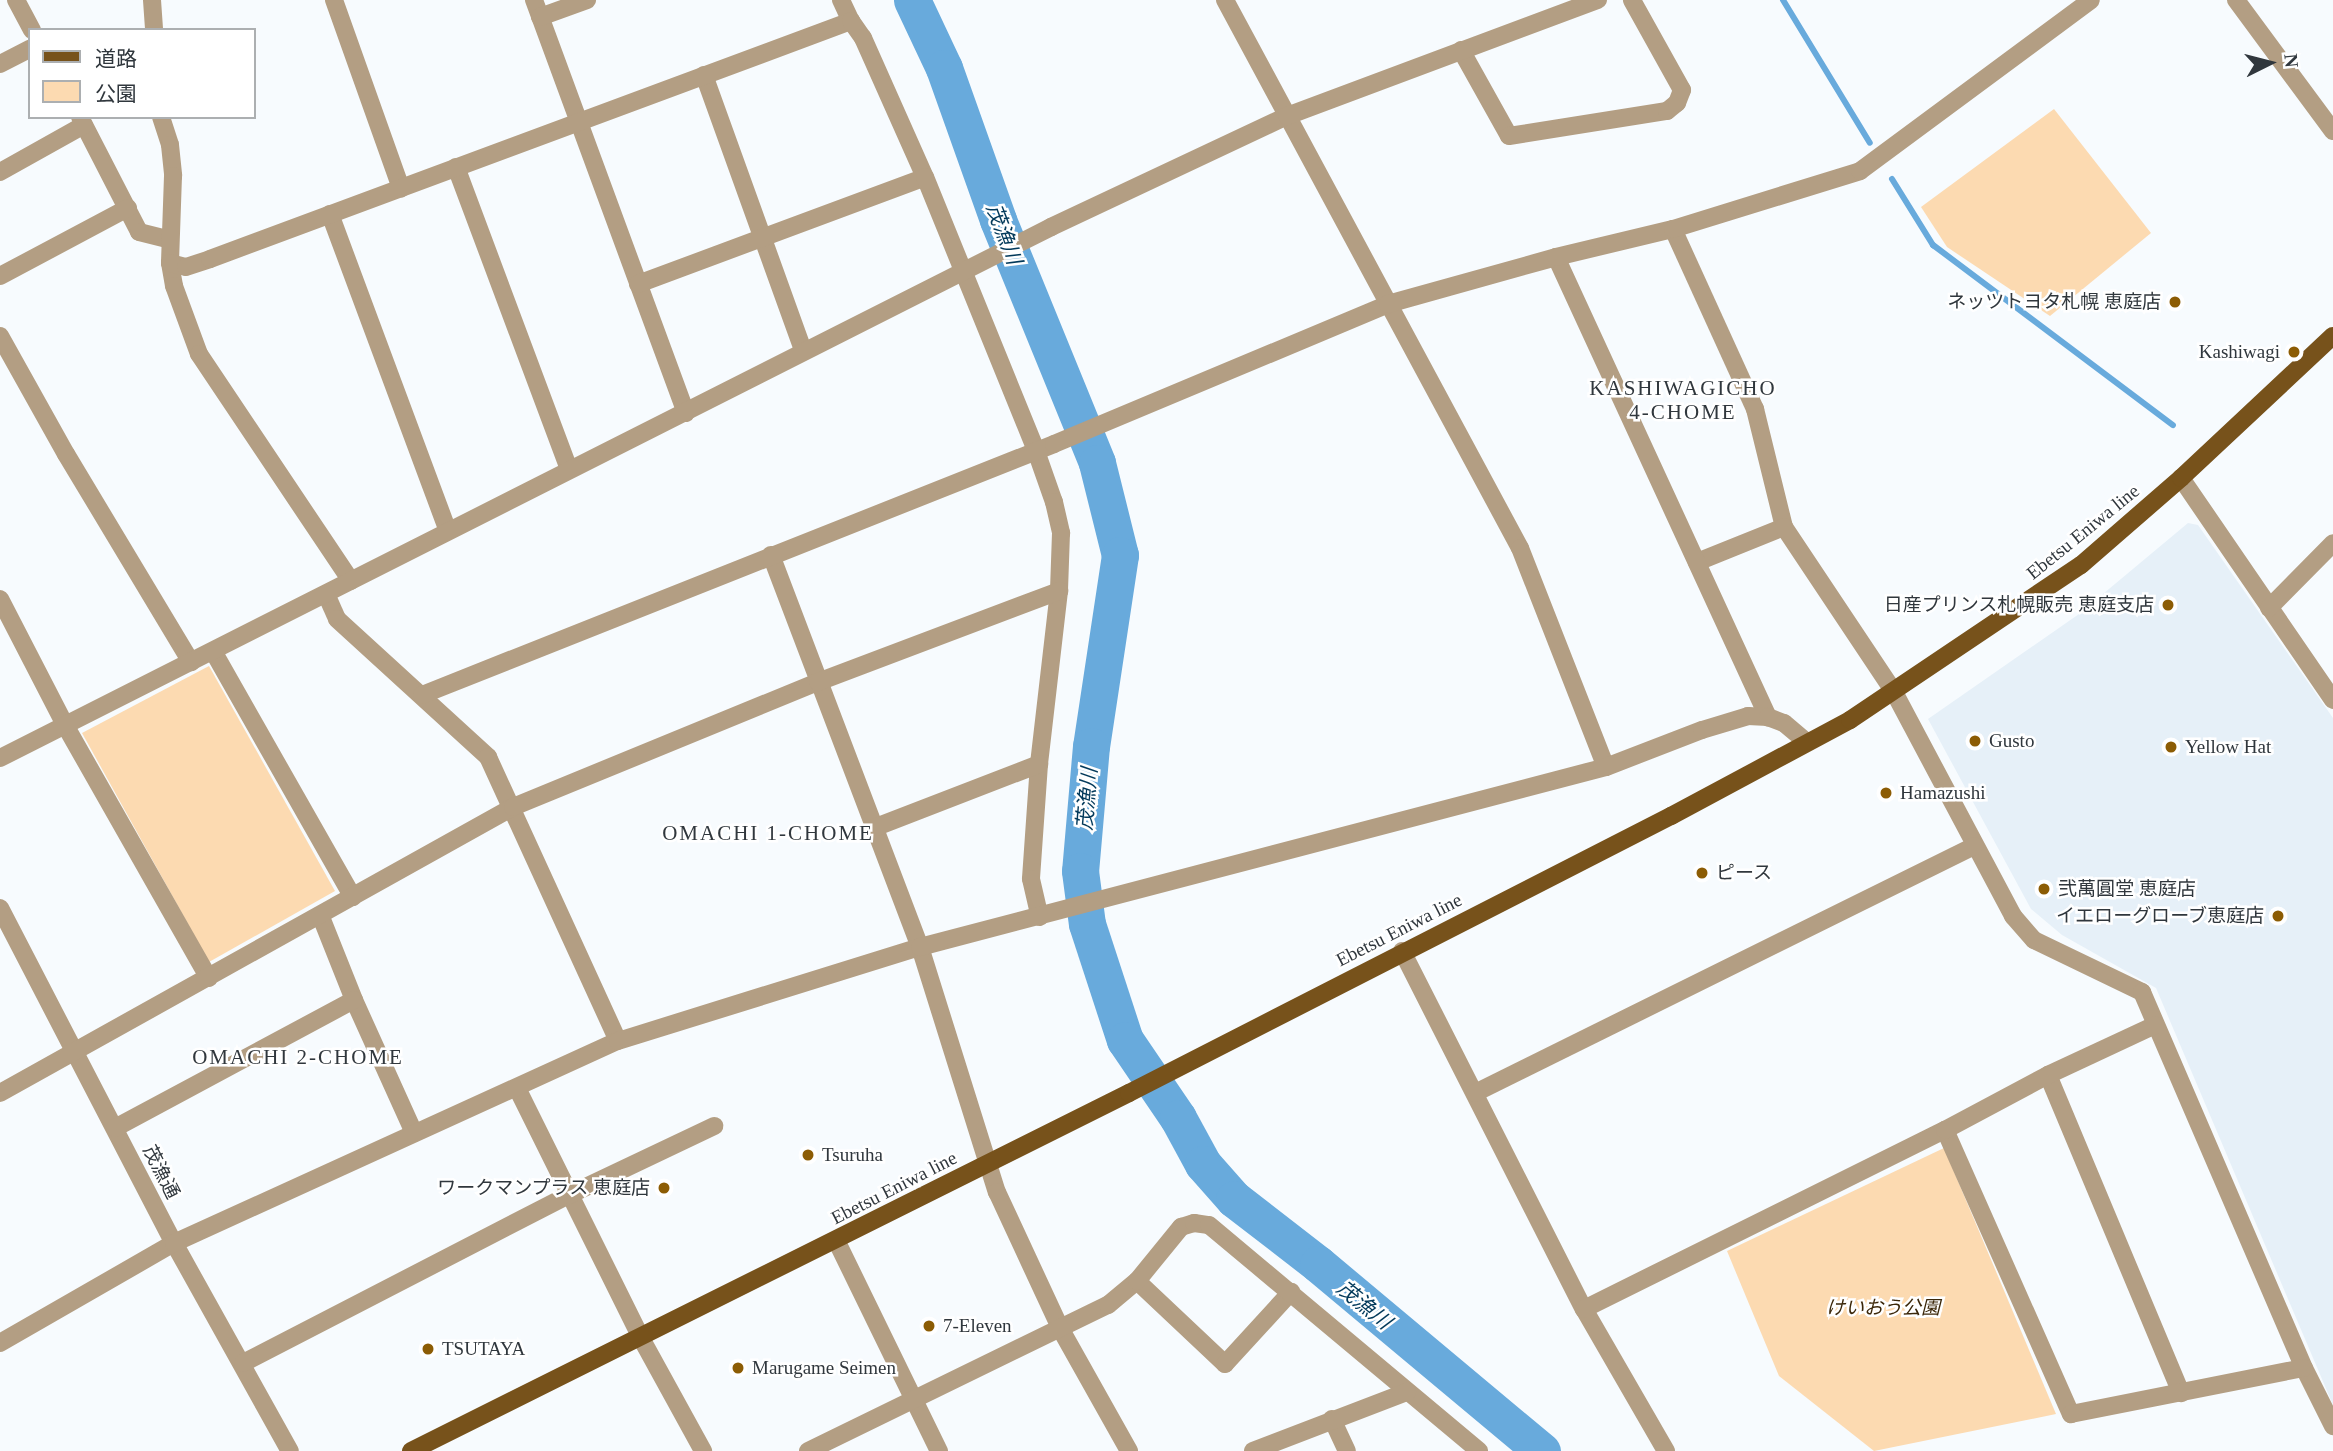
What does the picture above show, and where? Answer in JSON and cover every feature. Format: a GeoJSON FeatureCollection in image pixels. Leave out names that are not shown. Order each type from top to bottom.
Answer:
{"type":"FeatureCollection","features":[{"type":"Feature","properties":{"kind":"main road","name":"Ebetsu Eniwa line"},"geometry":{"type":"LineString","coordinates":[[411,1451],[1129,1093],[1402,951],[1671,816],[1850,720],[2081,565],[2181,478],[2333,336]]}},
{"type":"Feature","properties":{"kind":"street"},"geometry":{"type":"LineString","coordinates":[[16,0],[31,28]]}},
{"type":"Feature","properties":{"kind":"street"},"geometry":{"type":"LineString","coordinates":[[152,0],[154,28]]}},
{"type":"Feature","properties":{"kind":"street"},"geometry":{"type":"LineString","coordinates":[[334,0],[401,188]]}},
{"type":"Feature","properties":{"kind":"street"},"geometry":{"type":"LineString","coordinates":[[534,0],[686,413]]}},
{"type":"Feature","properties":{"kind":"street"},"geometry":{"type":"LineString","coordinates":[[540,17],[587,0]]}},
{"type":"Feature","properties":{"kind":"street"},"geometry":{"type":"LineString","coordinates":[[841,0],[863,38],[966,271],[1055,502],[1061,533],[1059,592],[1039,764],[1031,878],[1040,917]]}},
{"type":"Feature","properties":{"kind":"street"},"geometry":{"type":"LineString","coordinates":[[1247,0],[1227,5],[1520,548],[1606,767]]}},
{"type":"Feature","properties":{"kind":"street"},"geometry":{"type":"LineString","coordinates":[[0,758],[1031,237],[1287,116],[1598,0]]}},
{"type":"Feature","properties":{"kind":"street"},"geometry":{"type":"LineString","coordinates":[[1461,50],[1509,136],[1667,111],[1677,103],[1682,90],[1632,0]]}},
{"type":"Feature","properties":{"kind":"street"},"geometry":{"type":"LineString","coordinates":[[422,695],[1054,444],[1388,304],[1556,257],[1673,229],[1860,171],[2091,0]]}},
{"type":"Feature","properties":{"kind":"street"},"geometry":{"type":"LineString","coordinates":[[2235,0],[2333,131]]}},
{"type":"Feature","properties":{"kind":"street"},"geometry":{"type":"LineString","coordinates":[[170,263],[186,267],[851,21]]}},
{"type":"Feature","properties":{"kind":"street"},"geometry":{"type":"LineString","coordinates":[[0,64],[28,49]]}},
{"type":"Feature","properties":{"kind":"street"},"geometry":{"type":"LineString","coordinates":[[704,75],[764,235],[803,350]]}},
{"type":"Feature","properties":{"kind":"street"},"geometry":{"type":"LineString","coordinates":[[162,119],[170,145],[173,176],[170,263],[174,286],[199,354],[351,581]]}},
{"type":"Feature","properties":{"kind":"street"},"geometry":{"type":"LineString","coordinates":[[0,172],[82,121],[139,232],[170,240]]}},
{"type":"Feature","properties":{"kind":"street"},"geometry":{"type":"LineString","coordinates":[[456,167],[569,470]]}},
{"type":"Feature","properties":{"kind":"street"},"geometry":{"type":"LineString","coordinates":[[638,284],[925,177]]}},
{"type":"Feature","properties":{"kind":"street"},"geometry":{"type":"LineString","coordinates":[[0,276],[128,208]]}},
{"type":"Feature","properties":{"kind":"street"},"geometry":{"type":"LineString","coordinates":[[331,214],[448,531]]}},
{"type":"Feature","properties":{"kind":"street"},"geometry":{"type":"LineString","coordinates":[[1673,229],[1755,409],[1784,527],[1894,692],[2013,916],[2034,940],[2142,992],[2304,1368],[2333,1426]]}},
{"type":"Feature","properties":{"kind":"street"},"geometry":{"type":"LineString","coordinates":[[1556,257],[1768,717]]}},
{"type":"Feature","properties":{"kind":"street"},"geometry":{"type":"LineString","coordinates":[[0,336],[66,454],[191,662]]}},
{"type":"Feature","properties":{"kind":"street"},"geometry":{"type":"LineString","coordinates":[[2181,478],[2333,701]]}},
{"type":"Feature","properties":{"kind":"street"},"geometry":{"type":"LineString","coordinates":[[1698,562],[1784,527]]}},
{"type":"Feature","properties":{"kind":"street"},"geometry":{"type":"LineString","coordinates":[[2269,608],[2333,543]]}},
{"type":"Feature","properties":{"kind":"street"},"geometry":{"type":"LineString","coordinates":[[771,555],[920,947],[996,1192],[1060,1328],[1129,1451]]}},
{"type":"Feature","properties":{"kind":"street"},"geometry":{"type":"LineString","coordinates":[[0,1093],[513,807],[818,682],[1059,592]]}},
{"type":"Feature","properties":{"kind":"street"},"geometry":{"type":"LineString","coordinates":[[326,594],[337,620],[488,757],[618,1041]]}},
{"type":"Feature","properties":{"kind":"street"},"geometry":{"type":"LineString","coordinates":[[0,598],[65,725],[209,978]]}},
{"type":"Feature","properties":{"kind":"street"},"geometry":{"type":"LineString","coordinates":[[213,651],[353,897]]}},
{"type":"Feature","properties":{"kind":"street"},"geometry":{"type":"LineString","coordinates":[[0,1343],[174,1243],[618,1041],[920,947],[1606,767],[1748,716],[1768,717],[1784,723],[1807,742]]}},
{"type":"Feature","properties":{"kind":"street"},"geometry":{"type":"LineString","coordinates":[[876,827],[1039,764]]}},
{"type":"Feature","properties":{"kind":"street"},"geometry":{"type":"LineString","coordinates":[[1475,1093],[1974,846]]}},
{"type":"Feature","properties":{"kind":"street","name":"茂漁通"},"geometry":{"type":"LineString","coordinates":[[0,908],[174,1243],[290,1451]]}},
{"type":"Feature","properties":{"kind":"street"},"geometry":{"type":"LineString","coordinates":[[321,916],[354,1000],[414,1133]]}},
{"type":"Feature","properties":{"kind":"street"},"geometry":{"type":"LineString","coordinates":[[1402,951],[1584,1309],[1666,1451]]}},
{"type":"Feature","properties":{"kind":"street"},"geometry":{"type":"LineString","coordinates":[[115,1128],[354,1000]]}},
{"type":"Feature","properties":{"kind":"street"},"geometry":{"type":"LineString","coordinates":[[1584,1309],[1945,1130],[2048,1075],[2155,1025]]}},
{"type":"Feature","properties":{"kind":"street"},"geometry":{"type":"LineString","coordinates":[[2048,1075],[2181,1393]]}},
{"type":"Feature","properties":{"kind":"street"},"geometry":{"type":"LineString","coordinates":[[517,1088],[642,1338],[703,1451]]}},
{"type":"Feature","properties":{"kind":"street"},"geometry":{"type":"LineString","coordinates":[[243,1363],[569,1195],[714,1126]]}},
{"type":"Feature","properties":{"kind":"street"},"geometry":{"type":"LineString","coordinates":[[1945,1130],[2071,1414],[2304,1368]]}},
{"type":"Feature","properties":{"kind":"street"},"geometry":{"type":"LineString","coordinates":[[808,1451],[1108,1305],[1137,1281],[1181,1227],[1194,1223],[1209,1225],[1479,1451]]}},
{"type":"Feature","properties":{"kind":"street"},"geometry":{"type":"LineString","coordinates":[[836,1240],[939,1451]]}},
{"type":"Feature","properties":{"kind":"street"},"geometry":{"type":"LineString","coordinates":[[1137,1281],[1225,1364],[1291,1292]]}},
{"type":"Feature","properties":{"kind":"street"},"geometry":{"type":"LineString","coordinates":[[1253,1451],[1407,1392]]}},
{"type":"Feature","properties":{"kind":"street"},"geometry":{"type":"LineString","coordinates":[[1332,1419],[1347,1451]]}},
{"type":"Feature","properties":{"kind":"shaded area"},"geometry":{"type":"Polygon","coordinates":[[[2188,523],[2198,525],[2333,718],[2333,1405],[2156,988],[2062,935],[2031,909],[1928,719],[2079,614],[2188,523]]]}},
{"type":"Feature","properties":{"kind":"green space"},"geometry":{"type":"Polygon","coordinates":[[[2054,109],[2151,233],[2050,316],[1947,247],[1921,207],[2054,109]]]}},
{"type":"Feature","properties":{"kind":"green space"},"geometry":{"type":"Polygon","coordinates":[[[209,666],[335,891],[209,962],[82,733],[209,666]]]}},
{"type":"Feature","properties":{"kind":"green space","name":"けいおう公園"},"geometry":{"type":"Polygon","coordinates":[[[1944,1148],[2056,1414],[1874,1451],[1779,1376],[1727,1251],[1944,1148]]]}},
{"type":"Feature","properties":{"kind":"waterway","name":"茂漁川"},"geometry":{"type":"LineString","coordinates":[[912,0],[944,68],[998,220],[1097,463],[1120,555],[1091,746],[1080,871],[1087,924],[1125,1040],[1178,1118],[1203,1164],[1234,1199],[1318,1264],[1542,1451]]}},
{"type":"Feature","properties":{"kind":"waterway"},"geometry":{"type":"LineString","coordinates":[[1783,0],[1870,143]]}},
{"type":"Feature","properties":{"kind":"waterway"},"geometry":{"type":"LineString","coordinates":[[1892,179],[1933,245],[2173,425]]}},
{"type":"Feature","properties":{"kind":"place","name":"ネッツトヨタ札幌 恵庭店"},"geometry":{"type":"Point","coordinates":[2175,302]}},
{"type":"Feature","properties":{"kind":"place","name":"Kashiwagi"},"geometry":{"type":"Point","coordinates":[2294,352]}},
{"type":"Feature","properties":{"kind":"place","name":"日産プリンス札幌販売 恵庭支店"},"geometry":{"type":"Point","coordinates":[2168,605]}},
{"type":"Feature","properties":{"kind":"place","name":"Gusto"},"geometry":{"type":"Point","coordinates":[1975,741]}},
{"type":"Feature","properties":{"kind":"place","name":"Yellow Hat"},"geometry":{"type":"Point","coordinates":[2171,747]}},
{"type":"Feature","properties":{"kind":"place","name":"Hamazushi"},"geometry":{"type":"Point","coordinates":[1886,793]}},
{"type":"Feature","properties":{"kind":"place","name":"ピース"},"geometry":{"type":"Point","coordinates":[1702,873]}},
{"type":"Feature","properties":{"kind":"place","name":"弐萬圓堂 恵庭店"},"geometry":{"type":"Point","coordinates":[2044,889]}},
{"type":"Feature","properties":{"kind":"place","name":"イエローグローブ恵庭店"},"geometry":{"type":"Point","coordinates":[2278,916]}},
{"type":"Feature","properties":{"kind":"place","name":"Tsuruha"},"geometry":{"type":"Point","coordinates":[808,1155]}},
{"type":"Feature","properties":{"kind":"place","name":"ワークマンプラス 恵庭店"},"geometry":{"type":"Point","coordinates":[664,1188]}},
{"type":"Feature","properties":{"kind":"place","name":"7-Eleven"},"geometry":{"type":"Point","coordinates":[929,1326]}},
{"type":"Feature","properties":{"kind":"place","name":"TSUTAYA"},"geometry":{"type":"Point","coordinates":[428,1349]}},
{"type":"Feature","properties":{"kind":"place","name":"Marugame Seimen"},"geometry":{"type":"Point","coordinates":[738,1368]}},
{"type":"Feature","properties":{"kind":"district","name":"KASHIWAGICHO 4-CHOME"},"geometry":{"type":"Point","coordinates":[1683,400]}},
{"type":"Feature","properties":{"kind":"district","name":"OMACHI 1-CHOME"},"geometry":{"type":"Point","coordinates":[768,833]}},
{"type":"Feature","properties":{"kind":"district","name":"OMACHI 2-CHOME"},"geometry":{"type":"Point","coordinates":[298,1057]}}]}
